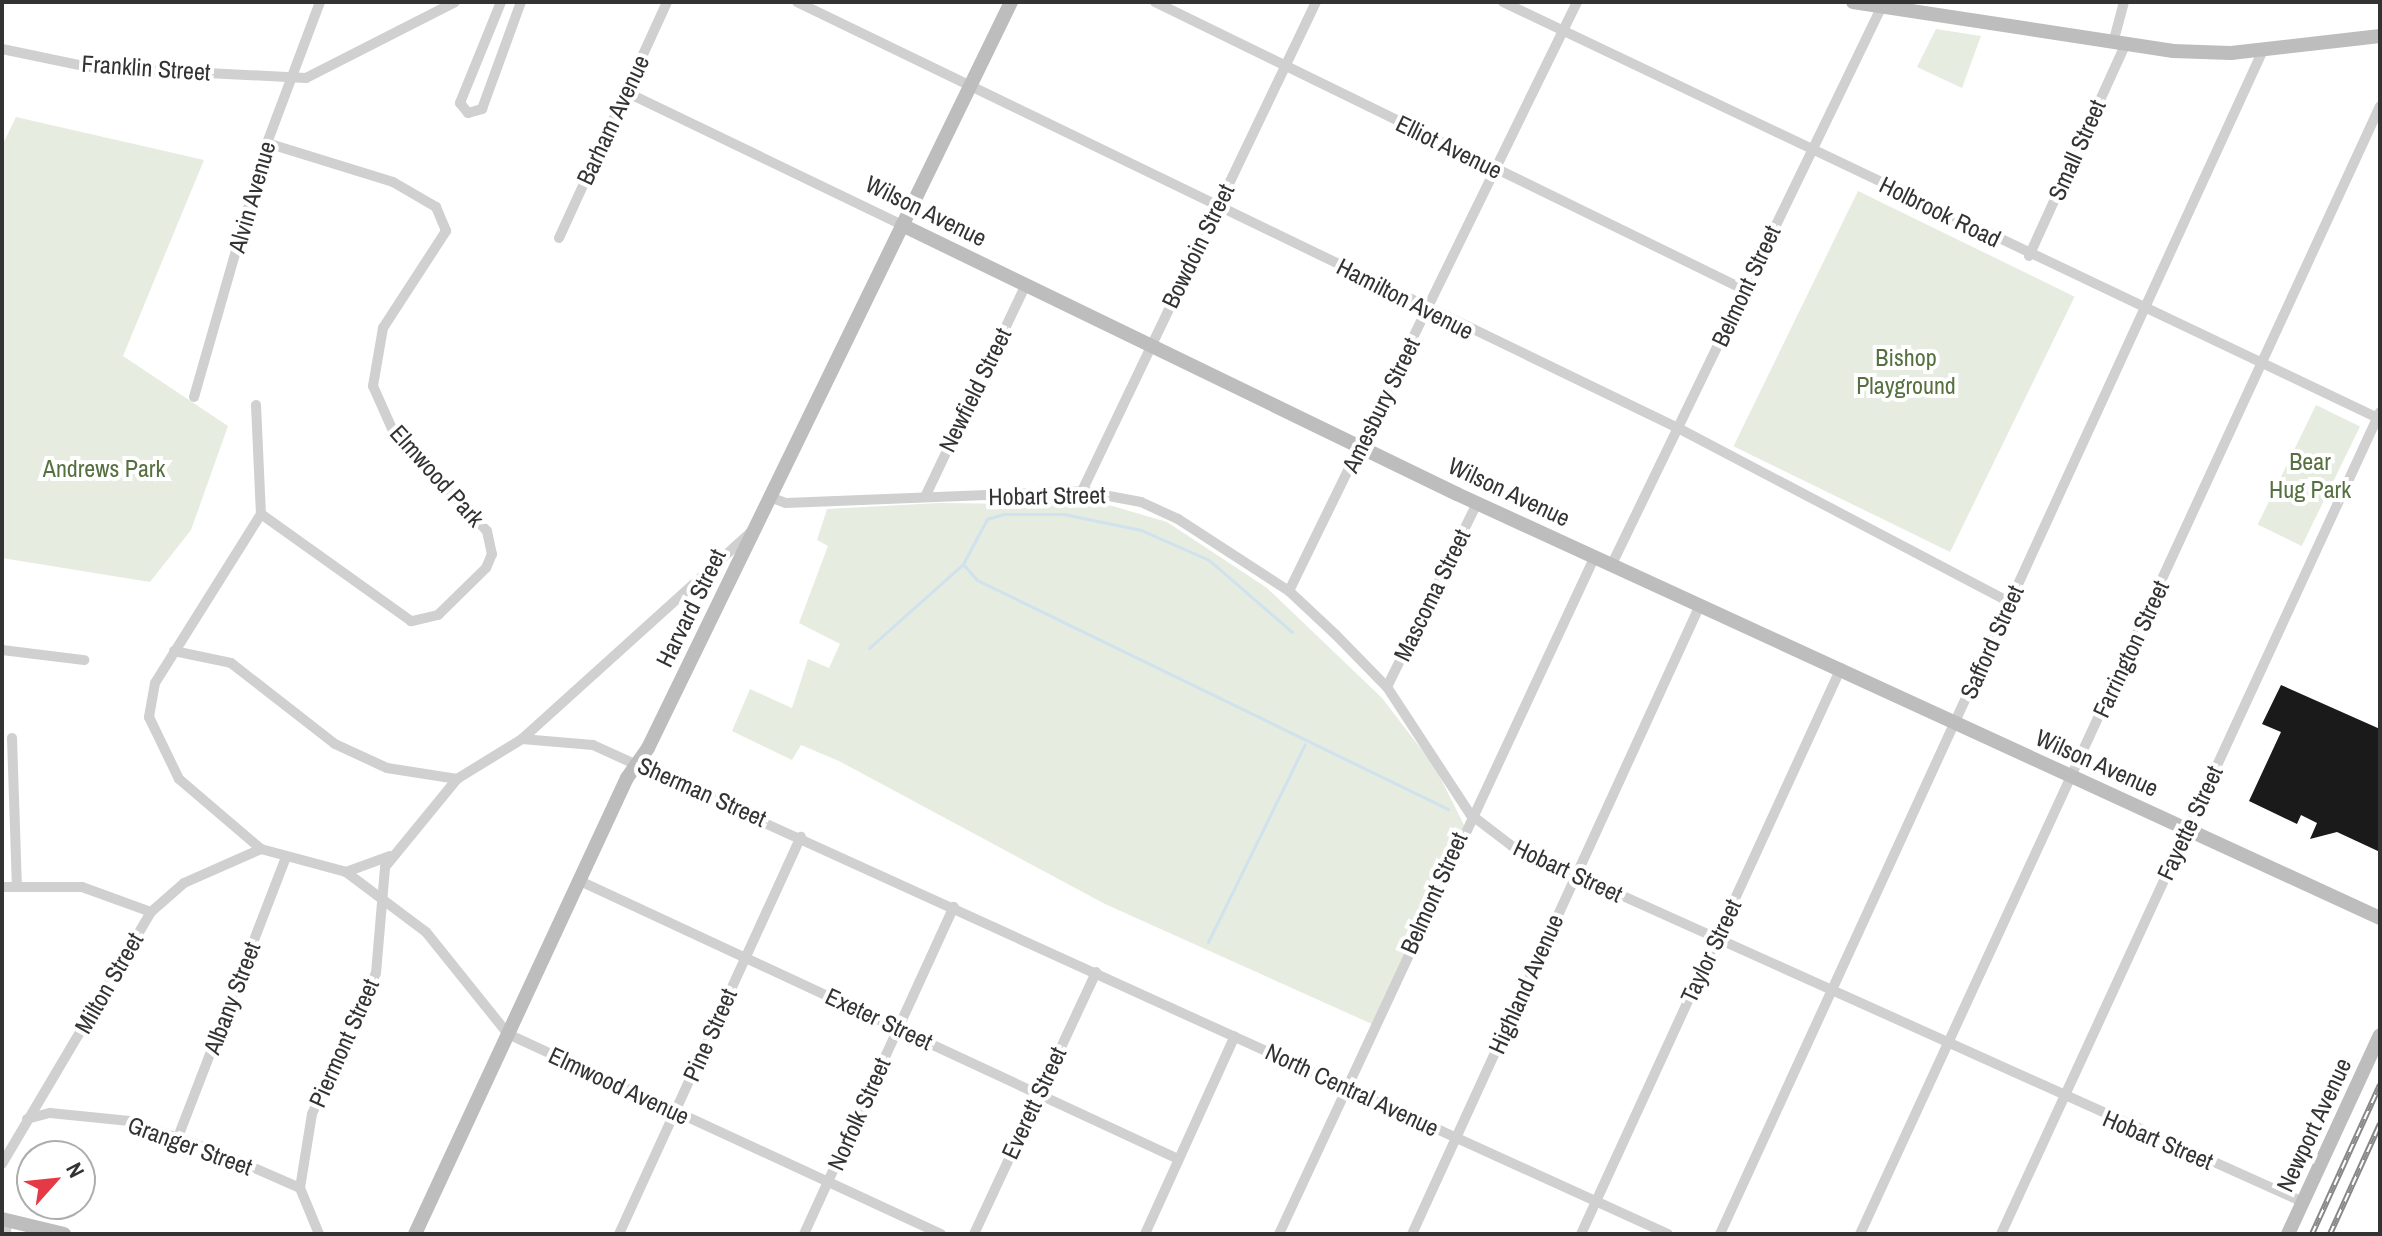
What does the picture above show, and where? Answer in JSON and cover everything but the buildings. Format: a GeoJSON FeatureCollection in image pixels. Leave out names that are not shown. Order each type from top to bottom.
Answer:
{"type":"FeatureCollection","features":[{"type":"Feature","properties":{"kind":"street","name":"Alvin Avenue"},"geometry":{"type":"LineString","coordinates":[[194,397],[267,143],[320,2]]}},
{"type":"Feature","properties":{"kind":"street"},"geometry":{"type":"LineString","coordinates":[[291,78],[316,76],[455,2]]}},
{"type":"Feature","properties":{"kind":"street"},"geometry":{"type":"LineString","coordinates":[[501,2],[460,103],[468,113],[482,109],[521,2]]}},
{"type":"Feature","properties":{"kind":"street","name":"Barham Avenue"},"geometry":{"type":"LineString","coordinates":[[559,238],[667,2]]}},
{"type":"Feature","properties":{"kind":"street","name":"Hamilton Avenue"},"geometry":{"type":"LineString","coordinates":[[797,2],[1678,428],[2010,602]]}},
{"type":"Feature","properties":{"kind":"street","name":"Harvard Street"},"geometry":{"type":"LineString","coordinates":[[415,1234],[637,762],[1011,2]]}},
{"type":"Feature","properties":{"kind":"street","name":"Elliot Avenue"},"geometry":{"type":"LineString","coordinates":[[1155,2],[1745,290]]}},
{"type":"Feature","properties":{"kind":"street","name":"Bowdoin Street"},"geometry":{"type":"LineString","coordinates":[[1082,491],[1316,2]]}},
{"type":"Feature","properties":{"kind":"street","name":"Holbrook Road"},"geometry":{"type":"LineString","coordinates":[[1503,2],[2029,256],[2379,416]]}},
{"type":"Feature","properties":{"kind":"street","name":"Amesbury Street"},"geometry":{"type":"LineString","coordinates":[[1289,591],[1577,2]]}},
{"type":"Feature","properties":{"kind":"street"},"geometry":{"type":"LineString","coordinates":[[1853,2],[1880,10],[1899,6],[2119,44],[2231,53],[2380,36]]}},
{"type":"Feature","properties":{"kind":"street","name":"Small Street"},"geometry":{"type":"LineString","coordinates":[[2029,256],[2119,44],[2124,2]]}},
{"type":"Feature","properties":{"kind":"street","name":"Belmont Street"},"geometry":{"type":"LineString","coordinates":[[1612,564],[1880,10]]}},
{"type":"Feature","properties":{"kind":"street","name":"Franklin Street"},"geometry":{"type":"LineString","coordinates":[[2,49],[89,67],[291,78]]}},
{"type":"Feature","properties":{"kind":"street","name":"Safford Street"},"geometry":{"type":"LineString","coordinates":[[1720,1234],[2263,50]]}},
{"type":"Feature","properties":{"kind":"street","name":"Wilson Avenue"},"geometry":{"type":"LineString","coordinates":[[626,92],[1477,503],[2380,918]]}},
{"type":"Feature","properties":{"kind":"street","name":"Farrington Street"},"geometry":{"type":"LineString","coordinates":[[1860,1234],[2380,106]]}},
{"type":"Feature","properties":{"kind":"street","name":"Elmwood Park"},"geometry":{"type":"LineString","coordinates":[[261,514],[411,621],[438,615],[488,565],[493,546],[487,531],[393,431],[373,386],[375,346],[383,328],[446,231],[433,204],[393,182],[267,143]]}},
{"type":"Feature","properties":{"kind":"street","name":"Newfield Street"},"geometry":{"type":"LineString","coordinates":[[925,497],[1026,284]]}},
{"type":"Feature","properties":{"kind":"street"},"geometry":{"type":"LineString","coordinates":[[256,405],[261,514],[174,651],[231,663],[335,744],[371,762],[457,779],[522,739],[754,529]]}},
{"type":"Feature","properties":{"kind":"street","name":"Fayette Street"},"geometry":{"type":"LineString","coordinates":[[2001,1234],[2379,416]]}},
{"type":"Feature","properties":{"kind":"street","name":"Hobart Street"},"geometry":{"type":"LineString","coordinates":[[770,497],[786,503],[1082,491],[1141,502],[1178,519],[1289,591],[1387,687],[1470,814],[1512,846],[2063,1098],[2303,1202]]}},
{"type":"Feature","properties":{"kind":"street","name":"Mascoma Street"},"geometry":{"type":"LineString","coordinates":[[1387,687],[1477,503]]}},
{"type":"Feature","properties":{"kind":"street","name":"Belmont Street"},"geometry":{"type":"LineString","coordinates":[[1279,1234],[1470,814],[1595,556]]}},
{"type":"Feature","properties":{"kind":"street","name":"Highland Avenue"},"geometry":{"type":"LineString","coordinates":[[1412,1234],[1700,605]]}},
{"type":"Feature","properties":{"kind":"street"},"geometry":{"type":"LineString","coordinates":[[2,650],[84,660]]}},
{"type":"Feature","properties":{"kind":"street","name":"Elmwood Avenue"},"geometry":{"type":"LineString","coordinates":[[174,651],[149,699],[156,737],[196,798],[261,849],[285,859],[346,872],[378,899],[404,912],[435,941],[508,1034],[941,1234]]}},
{"type":"Feature","properties":{"kind":"street","name":"Taylor Street"},"geometry":{"type":"LineString","coordinates":[[1581,1234],[1841,668]]}},
{"type":"Feature","properties":{"kind":"street"},"geometry":{"type":"LineString","coordinates":[[12,738],[17,887]]}},
{"type":"Feature","properties":{"kind":"street","name":"Sherman Street"},"geometry":{"type":"LineString","coordinates":[[522,739],[593,745],[637,762],[1235,1036]]}},
{"type":"Feature","properties":{"kind":"street","name":"Piermont Street"},"geometry":{"type":"LineString","coordinates":[[300,1188],[312,1114],[376,973],[378,899],[390,856],[457,779]]}},
{"type":"Feature","properties":{"kind":"street","name":"Pine Street"},"geometry":{"type":"LineString","coordinates":[[619,1234],[801,837]]}},
{"type":"Feature","properties":{"kind":"street","name":"Milton Street"},"geometry":{"type":"LineString","coordinates":[[2,1164],[151,912],[184,883],[261,849]]}},
{"type":"Feature","properties":{"kind":"street"},"geometry":{"type":"LineString","coordinates":[[346,872],[390,856]]}},
{"type":"Feature","properties":{"kind":"street","name":"Albany Street"},"geometry":{"type":"LineString","coordinates":[[178,1137],[285,859]]}},
{"type":"Feature","properties":{"kind":"street","name":"Exeter Street"},"geometry":{"type":"LineString","coordinates":[[580,881],[1178,1159]]}},
{"type":"Feature","properties":{"kind":"street"},"geometry":{"type":"LineString","coordinates":[[2,887],[93,890],[151,912]]}},
{"type":"Feature","properties":{"kind":"street","name":"Norfolk Street"},"geometry":{"type":"LineString","coordinates":[[804,1234],[954,907]]}},
{"type":"Feature","properties":{"kind":"street","name":"Everett Street"},"geometry":{"type":"LineString","coordinates":[[974,1234],[1096,972]]}},
{"type":"Feature","properties":{"kind":"street","name":"Newport Avenue"},"geometry":{"type":"LineString","coordinates":[[2288,1234],[2380,1035]]}},
{"type":"Feature","properties":{"kind":"street","name":"North Central Avenue"},"geometry":{"type":"LineString","coordinates":[[1145,1234],[1235,1036],[1668,1234]]}},
{"type":"Feature","properties":{"kind":"street","name":"Granger Street"},"geometry":{"type":"LineString","coordinates":[[27,1119],[50,1113],[130,1121],[178,1137],[300,1188]]}},
{"type":"Feature","properties":{"kind":"street"},"geometry":{"type":"LineString","coordinates":[[300,1188],[319,1234]]}},
{"type":"Feature","properties":{"kind":"street"},"geometry":{"type":"LineString","coordinates":[[5,1224],[64,1234]]}},
{"type":"Feature","properties":{"kind":"green space"},"geometry":{"type":"Polygon","coordinates":[[[1936,29],[1981,36],[1962,88],[1917,67],[1936,29]]]}},
{"type":"Feature","properties":{"kind":"green space","name":"Andrews Park"},"geometry":{"type":"Polygon","coordinates":[[[16,117],[204,160],[123,356],[228,426],[191,530],[150,582],[2,558],[2,146],[16,117]]]}},
{"type":"Feature","properties":{"kind":"green space","name":"Bishop Playground"},"geometry":{"type":"Polygon","coordinates":[[[1858,191],[2075,297],[1950,552],[1734,446],[1858,191]]]}},
{"type":"Feature","properties":{"kind":"green space","name":"Bear Hug Park"},"geometry":{"type":"Polygon","coordinates":[[[2316,405],[2360,426],[2302,546],[2258,525],[2316,405]]]}},
{"type":"Feature","properties":{"kind":"green space"},"geometry":{"type":"Polygon","coordinates":[[[940,503],[1109,505],[1167,522],[1267,588],[1382,698],[1435,767],[1465,827],[1372,1024],[1105,904],[839,761],[801,745],[792,760],[732,731],[750,689],[792,708],[808,659],[829,668],[840,644],[799,623],[828,546],[817,540],[827,509],[940,503]]]}},
{"type":"Feature","properties":{"kind":"waterway"},"geometry":{"type":"LineString","coordinates":[[1292,632],[1209,560],[1141,530],[1064,514],[1004,514],[987,519],[963,564],[977,580],[1448,809]]}},
{"type":"Feature","properties":{"kind":"waterway"},"geometry":{"type":"LineString","coordinates":[[869,648],[963,564]]}},
{"type":"Feature","properties":{"kind":"waterway"},"geometry":{"type":"LineString","coordinates":[[1208,942],[1305,744]]}},
{"type":"Feature","properties":{"kind":"railway"},"geometry":{"type":"LineString","coordinates":[[2312,1234],[2380,1085]]}},
{"type":"Feature","properties":{"kind":"railway"},"geometry":{"type":"LineString","coordinates":[[2330,1234],[2380,1124]]}}]}
